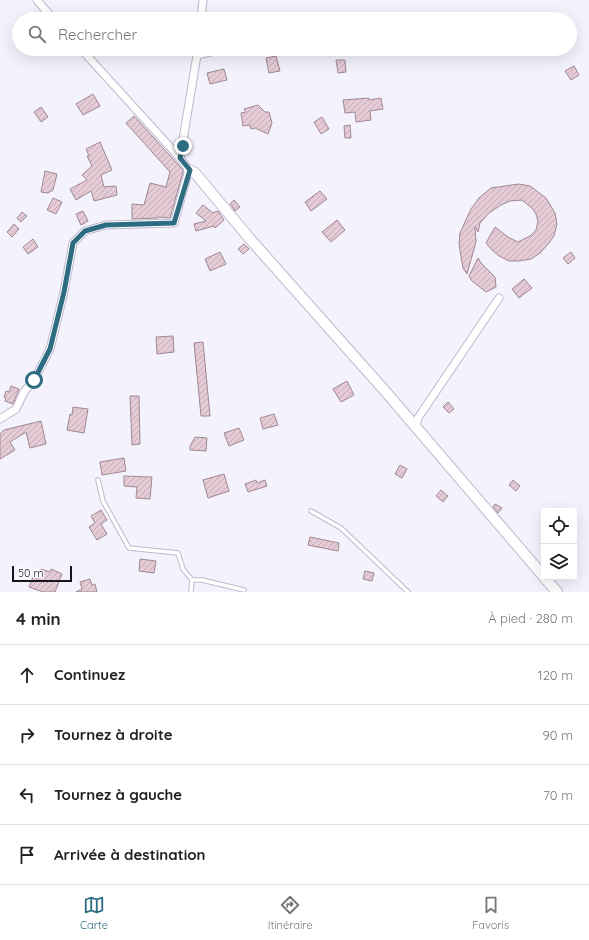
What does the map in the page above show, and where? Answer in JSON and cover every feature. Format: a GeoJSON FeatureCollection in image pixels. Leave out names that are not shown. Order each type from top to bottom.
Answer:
{"type":"FeatureCollection","features":[{"type":"Feature","properties":{"kind":"street"},"geometry":{"type":"LineString","coordinates":[[37,0],[47,12]]}},
{"type":"Feature","properties":{"kind":"street"},"geometry":{"type":"LineString","coordinates":[[202,12],[203,0]]}},
{"type":"Feature","properties":{"kind":"street"},"geometry":{"type":"LineString","coordinates":[[87,56],[190,170],[195,173],[250,239],[416,427],[557,592]]}},
{"type":"Feature","properties":{"kind":"street"},"geometry":{"type":"LineString","coordinates":[[180,158],[197,57]]}},
{"type":"Feature","properties":{"kind":"street"},"geometry":{"type":"LineString","coordinates":[[0,419],[16,410],[24,392],[34,380],[50,349],[64,292],[73,243],[85,231],[106,225],[174,223],[190,170]]}},
{"type":"Feature","properties":{"kind":"street"},"geometry":{"type":"LineString","coordinates":[[416,427],[418,418],[499,298]]}},
{"type":"Feature","properties":{"kind":"lane"},"geometry":{"type":"LineString","coordinates":[[197,57],[201,56]]}},
{"type":"Feature","properties":{"kind":"lane"},"geometry":{"type":"LineString","coordinates":[[98,480],[103,501],[129,548],[178,554],[183,569],[192,580],[191,592]]}},
{"type":"Feature","properties":{"kind":"lane"},"geometry":{"type":"LineString","coordinates":[[311,511],[341,528],[408,592]]}},
{"type":"Feature","properties":{"kind":"lane"},"geometry":{"type":"LineString","coordinates":[[192,580],[202,580],[244,590]]}},
{"type":"Feature","properties":{"kind":"building"},"geometry":{"type":"Polygon","coordinates":[[[276,56],[280,71],[269,73],[266,58],[276,56]]]}},
{"type":"Feature","properties":{"kind":"building"},"geometry":{"type":"Polygon","coordinates":[[[336,60],[345,60],[346,72],[338,73],[336,60]]]}},
{"type":"Feature","properties":{"kind":"building"},"geometry":{"type":"Polygon","coordinates":[[[574,66],[579,75],[571,80],[565,71],[574,66]]]}},
{"type":"Feature","properties":{"kind":"building"},"geometry":{"type":"Polygon","coordinates":[[[224,69],[227,80],[210,84],[207,73],[224,69]]]}},
{"type":"Feature","properties":{"kind":"building"},"geometry":{"type":"Polygon","coordinates":[[[93,94],[100,106],[83,115],[76,104],[93,94]]]}},
{"type":"Feature","properties":{"kind":"building"},"geometry":{"type":"Polygon","coordinates":[[[369,98],[369,100],[381,98],[383,109],[370,111],[371,120],[356,122],[355,112],[345,113],[343,100],[369,98]]]}},
{"type":"Feature","properties":{"kind":"building"},"geometry":{"type":"Polygon","coordinates":[[[258,105],[265,112],[269,112],[272,123],[268,134],[255,128],[251,129],[250,125],[243,126],[241,113],[246,112],[244,109],[258,105]]]}},
{"type":"Feature","properties":{"kind":"building"},"geometry":{"type":"Polygon","coordinates":[[[41,107],[48,117],[41,122],[34,112],[41,107]]]}},
{"type":"Feature","properties":{"kind":"building"},"geometry":{"type":"Polygon","coordinates":[[[134,116],[183,170],[170,218],[158,217],[132,219],[132,204],[144,205],[150,183],[166,187],[170,172],[126,123],[134,116]]]}},
{"type":"Feature","properties":{"kind":"building"},"geometry":{"type":"Polygon","coordinates":[[[322,117],[329,129],[321,134],[314,122],[322,117]]]}},
{"type":"Feature","properties":{"kind":"building"},"geometry":{"type":"Polygon","coordinates":[[[350,125],[351,138],[345,138],[344,126],[350,125]]]}},
{"type":"Feature","properties":{"kind":"building"},"geometry":{"type":"Polygon","coordinates":[[[100,142],[112,170],[101,175],[104,187],[116,186],[117,195],[94,201],[91,191],[76,200],[70,189],[87,180],[82,175],[92,166],[87,156],[89,156],[86,149],[100,142]]]}},
{"type":"Feature","properties":{"kind":"building"},"geometry":{"type":"Polygon","coordinates":[[[45,171],[57,174],[53,190],[48,193],[41,192],[45,171]]]}},
{"type":"Feature","properties":{"kind":"building"},"geometry":{"type":"Polygon","coordinates":[[[519,184],[530,186],[546,198],[555,213],[557,224],[554,236],[540,253],[531,259],[509,261],[499,256],[486,243],[495,227],[508,237],[518,242],[530,236],[536,230],[538,221],[532,208],[522,200],[510,201],[489,213],[480,223],[478,232],[475,227],[476,242],[467,274],[463,268],[459,244],[460,233],[471,209],[479,198],[491,188],[519,184]]]}},
{"type":"Feature","properties":{"kind":"building"},"geometry":{"type":"Polygon","coordinates":[[[320,191],[327,199],[311,211],[305,202],[320,191]]]}},
{"type":"Feature","properties":{"kind":"building"},"geometry":{"type":"Polygon","coordinates":[[[53,198],[62,202],[56,214],[47,210],[53,198]]]}},
{"type":"Feature","properties":{"kind":"building"},"geometry":{"type":"Polygon","coordinates":[[[234,200],[240,207],[235,211],[230,204],[234,200]]]}},
{"type":"Feature","properties":{"kind":"building"},"geometry":{"type":"Polygon","coordinates":[[[203,205],[213,213],[218,211],[224,220],[215,228],[214,226],[196,231],[194,224],[206,221],[196,213],[203,205]]]}},
{"type":"Feature","properties":{"kind":"building"},"geometry":{"type":"Polygon","coordinates":[[[83,211],[88,221],[81,225],[76,214],[83,211]]]}},
{"type":"Feature","properties":{"kind":"building"},"geometry":{"type":"Polygon","coordinates":[[[22,212],[27,216],[21,222],[17,218],[22,212]]]}},
{"type":"Feature","properties":{"kind":"building"},"geometry":{"type":"Polygon","coordinates":[[[337,220],[345,230],[331,242],[322,232],[337,220]]]}},
{"type":"Feature","properties":{"kind":"building"},"geometry":{"type":"Polygon","coordinates":[[[14,224],[19,229],[12,237],[7,232],[14,224]]]}},
{"type":"Feature","properties":{"kind":"building"},"geometry":{"type":"Polygon","coordinates":[[[33,239],[38,247],[28,254],[23,247],[33,239]]]}},
{"type":"Feature","properties":{"kind":"building"},"geometry":{"type":"Polygon","coordinates":[[[244,244],[249,249],[243,254],[238,249],[244,244]]]}},
{"type":"Feature","properties":{"kind":"building"},"geometry":{"type":"Polygon","coordinates":[[[220,252],[226,264],[210,271],[205,259],[220,252]]]}},
{"type":"Feature","properties":{"kind":"building"},"geometry":{"type":"Polygon","coordinates":[[[571,252],[575,258],[568,264],[563,258],[571,252]]]}},
{"type":"Feature","properties":{"kind":"building"},"geometry":{"type":"Polygon","coordinates":[[[478,258],[495,277],[496,287],[486,292],[472,281],[469,276],[478,258]]]}},
{"type":"Feature","properties":{"kind":"building"},"geometry":{"type":"Polygon","coordinates":[[[524,279],[532,288],[519,298],[512,289],[524,279]]]}},
{"type":"Feature","properties":{"kind":"building"},"geometry":{"type":"Polygon","coordinates":[[[173,336],[174,352],[157,354],[156,337],[173,336]]]}},
{"type":"Feature","properties":{"kind":"building"},"geometry":{"type":"Polygon","coordinates":[[[203,342],[210,416],[201,416],[194,343],[203,342]]]}},
{"type":"Feature","properties":{"kind":"building"},"geometry":{"type":"Polygon","coordinates":[[[347,381],[354,395],[341,402],[333,389],[347,381]]]}},
{"type":"Feature","properties":{"kind":"building"},"geometry":{"type":"Polygon","coordinates":[[[11,386],[19,389],[13,404],[5,401],[6,398],[4,397],[6,391],[9,392],[11,386]]]}},
{"type":"Feature","properties":{"kind":"building"},"geometry":{"type":"Polygon","coordinates":[[[130,396],[139,396],[140,444],[132,445],[130,396]]]}},
{"type":"Feature","properties":{"kind":"building"},"geometry":{"type":"Polygon","coordinates":[[[448,402],[454,409],[449,413],[443,407],[448,402]]]}},
{"type":"Feature","properties":{"kind":"building"},"geometry":{"type":"Polygon","coordinates":[[[73,407],[88,409],[84,433],[67,430],[73,407]]]}},
{"type":"Feature","properties":{"kind":"building"},"geometry":{"type":"Polygon","coordinates":[[[274,414],[278,425],[263,429],[260,418],[274,414]]]}},
{"type":"Feature","properties":{"kind":"building"},"geometry":{"type":"Polygon","coordinates":[[[41,421],[46,444],[30,448],[26,432],[10,442],[15,450],[0,459],[0,434],[4,430],[41,421]]]}},
{"type":"Feature","properties":{"kind":"building"},"geometry":{"type":"Polygon","coordinates":[[[239,428],[244,440],[229,446],[224,433],[239,428]]]}},
{"type":"Feature","properties":{"kind":"building"},"geometry":{"type":"Polygon","coordinates":[[[195,437],[207,438],[206,451],[190,450],[190,446],[195,437]]]}},
{"type":"Feature","properties":{"kind":"building"},"geometry":{"type":"Polygon","coordinates":[[[124,458],[126,471],[102,475],[100,462],[124,458]]]}},
{"type":"Feature","properties":{"kind":"building"},"geometry":{"type":"Polygon","coordinates":[[[400,465],[407,469],[402,478],[395,474],[400,465]]]}},
{"type":"Feature","properties":{"kind":"building"},"geometry":{"type":"Polygon","coordinates":[[[224,474],[229,491],[208,498],[203,480],[224,474]]]}},
{"type":"Feature","properties":{"kind":"building"},"geometry":{"type":"Polygon","coordinates":[[[124,476],[152,477],[150,499],[136,498],[137,487],[124,486],[124,476]]]}},
{"type":"Feature","properties":{"kind":"building"},"geometry":{"type":"Polygon","coordinates":[[[256,480],[257,483],[265,480],[267,486],[248,492],[245,484],[256,480]]]}},
{"type":"Feature","properties":{"kind":"building"},"geometry":{"type":"Polygon","coordinates":[[[513,480],[520,486],[516,491],[509,485],[513,480]]]}},
{"type":"Feature","properties":{"kind":"building"},"geometry":{"type":"Polygon","coordinates":[[[441,490],[448,496],[443,502],[436,496],[441,490]]]}},
{"type":"Feature","properties":{"kind":"building"},"geometry":{"type":"Polygon","coordinates":[[[495,504],[502,508],[498,513],[493,507],[495,504]]]}},
{"type":"Feature","properties":{"kind":"building"},"geometry":{"type":"Polygon","coordinates":[[[101,510],[107,520],[101,524],[107,534],[97,540],[89,527],[95,523],[91,516],[101,510]]]}},
{"type":"Feature","properties":{"kind":"building"},"geometry":{"type":"Polygon","coordinates":[[[310,537],[339,543],[338,551],[308,545],[310,537]]]}},
{"type":"Feature","properties":{"kind":"building"},"geometry":{"type":"Polygon","coordinates":[[[140,559],[156,561],[154,573],[139,571],[140,559]]]}},
{"type":"Feature","properties":{"kind":"building"},"geometry":{"type":"Polygon","coordinates":[[[41,569],[50,572],[51,569],[62,574],[55,592],[43,592],[29,587],[33,577],[37,579],[41,569]]]}},
{"type":"Feature","properties":{"kind":"building"},"geometry":{"type":"Polygon","coordinates":[[[365,571],[374,573],[372,581],[363,579],[365,571]]]}},
{"type":"Feature","properties":{"kind":"building"},"geometry":{"type":"Polygon","coordinates":[[[90,579],[92,585],[95,584],[97,592],[76,592],[82,589],[80,582],[90,579]]]}},
{"type":"Feature","properties":{"kind":"route"},"geometry":{"type":"LineString","coordinates":[[34,380],[50,349],[64,292],[73,243],[85,231],[106,225],[174,223],[190,170],[180,158],[183,146]]}}]}
